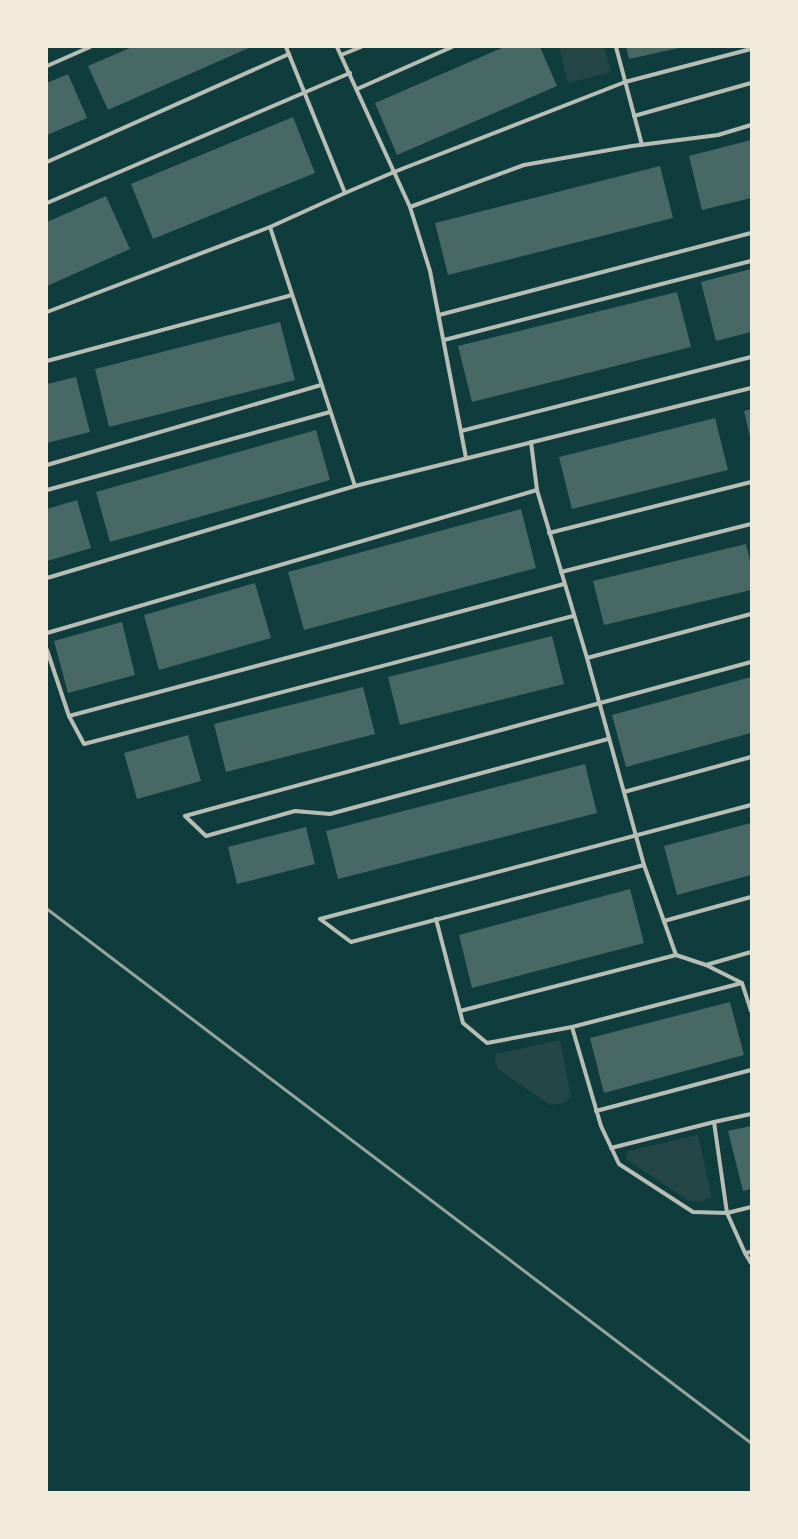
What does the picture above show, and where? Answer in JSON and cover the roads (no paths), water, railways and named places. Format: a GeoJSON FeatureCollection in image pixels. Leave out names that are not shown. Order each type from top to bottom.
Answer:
{"type":"FeatureCollection","features":[{"type":"Feature","properties":{"kind":"street"},"geometry":{"type":"LineString","coordinates":[[47,66],[90,47]]}},
{"type":"Feature","properties":{"kind":"street"},"geometry":{"type":"LineString","coordinates":[[286,47],[345,193]]}},
{"type":"Feature","properties":{"kind":"street"},"geometry":{"type":"LineString","coordinates":[[337,47],[410,207],[430,271],[466,458]]}},
{"type":"Feature","properties":{"kind":"street"},"geometry":{"type":"LineString","coordinates":[[341,55],[361,47]]}},
{"type":"Feature","properties":{"kind":"street"},"geometry":{"type":"LineString","coordinates":[[357,89],[452,47]]}},
{"type":"Feature","properties":{"kind":"street"},"geometry":{"type":"LineString","coordinates":[[616,47],[642,145]]}},
{"type":"Feature","properties":{"kind":"street"},"geometry":{"type":"LineString","coordinates":[[47,312],[270,227],[394,172],[625,82],[751,49]]}},
{"type":"Feature","properties":{"kind":"street"},"geometry":{"type":"LineString","coordinates":[[47,162],[289,54]]}},
{"type":"Feature","properties":{"kind":"street"},"geometry":{"type":"LineString","coordinates":[[47,203],[350,73]]}},
{"type":"Feature","properties":{"kind":"street"},"geometry":{"type":"LineString","coordinates":[[634,116],[751,82]]}},
{"type":"Feature","properties":{"kind":"street"},"geometry":{"type":"LineString","coordinates":[[410,207],[524,165],[642,145],[718,135],[751,125]]}},
{"type":"Feature","properties":{"kind":"street"},"geometry":{"type":"LineString","coordinates":[[270,227],[355,486]]}},
{"type":"Feature","properties":{"kind":"street"},"geometry":{"type":"LineString","coordinates":[[439,315],[751,233]]}},
{"type":"Feature","properties":{"kind":"street"},"geometry":{"type":"LineString","coordinates":[[444,340],[751,260]]}},
{"type":"Feature","properties":{"kind":"street"},"geometry":{"type":"LineString","coordinates":[[47,361],[292,295]]}},
{"type":"Feature","properties":{"kind":"street"},"geometry":{"type":"LineString","coordinates":[[461,431],[751,357]]}},
{"type":"Feature","properties":{"kind":"street"},"geometry":{"type":"LineString","coordinates":[[47,465],[321,385]]}},
{"type":"Feature","properties":{"kind":"street"},"geometry":{"type":"LineString","coordinates":[[47,578],[355,486],[751,388]]}},
{"type":"Feature","properties":{"kind":"street"},"geometry":{"type":"LineString","coordinates":[[47,490],[330,412]]}},
{"type":"Feature","properties":{"kind":"street"},"geometry":{"type":"LineString","coordinates":[[531,442],[537,490],[573,616],[587,658],[598,703],[644,865],[676,955]]}},
{"type":"Feature","properties":{"kind":"street"},"geometry":{"type":"LineString","coordinates":[[550,533],[751,482]]}},
{"type":"Feature","properties":{"kind":"street"},"geometry":{"type":"LineString","coordinates":[[47,633],[537,490]]}},
{"type":"Feature","properties":{"kind":"street"},"geometry":{"type":"LineString","coordinates":[[561,572],[751,524]]}},
{"type":"Feature","properties":{"kind":"street"},"geometry":{"type":"LineString","coordinates":[[69,716],[564,584]]}},
{"type":"Feature","properties":{"kind":"street"},"geometry":{"type":"LineString","coordinates":[[587,658],[751,614]]}},
{"type":"Feature","properties":{"kind":"street"},"geometry":{"type":"LineString","coordinates":[[47,650],[69,716],[84,744],[573,616]]}},
{"type":"Feature","properties":{"kind":"street"},"geometry":{"type":"LineString","coordinates":[[608,739],[330,814],[295,811],[206,836],[185,816],[751,662]]}},
{"type":"Feature","properties":{"kind":"street"},"geometry":{"type":"LineString","coordinates":[[624,792],[751,757]]}},
{"type":"Feature","properties":{"kind":"street"},"geometry":{"type":"LineString","coordinates":[[644,865],[351,942],[320,919],[636,836],[751,804]]}},
{"type":"Feature","properties":{"kind":"street"},"geometry":{"type":"LineString","coordinates":[[664,921],[751,897]]}},
{"type":"Feature","properties":{"kind":"street"},"geometry":{"type":"LineString","coordinates":[[436,919],[463,1022],[486,1043],[572,1027],[742,983]]}},
{"type":"Feature","properties":{"kind":"street"},"geometry":{"type":"LineString","coordinates":[[706,965],[751,952]]}},
{"type":"Feature","properties":{"kind":"street"},"geometry":{"type":"LineString","coordinates":[[460,1011],[676,955],[706,965],[742,983],[751,1010]]}},
{"type":"Feature","properties":{"kind":"street"},"geometry":{"type":"LineString","coordinates":[[572,1027],[601,1126],[619,1164],[693,1212],[727,1213],[751,1207]]}},
{"type":"Feature","properties":{"kind":"street"},"geometry":{"type":"LineString","coordinates":[[596,1111],[751,1070]]}},
{"type":"Feature","properties":{"kind":"street"},"geometry":{"type":"LineString","coordinates":[[611,1148],[751,1114]]}},
{"type":"Feature","properties":{"kind":"street"},"geometry":{"type":"LineString","coordinates":[[714,1122],[727,1213],[751,1263]]}},
{"type":"Feature","properties":{"kind":"street"},"geometry":{"type":"LineString","coordinates":[[745,1253],[751,1252]]}},
{"type":"Feature","properties":{"kind":"railway"},"geometry":{"type":"LineString","coordinates":[[47,909],[751,1443]]}}]}
